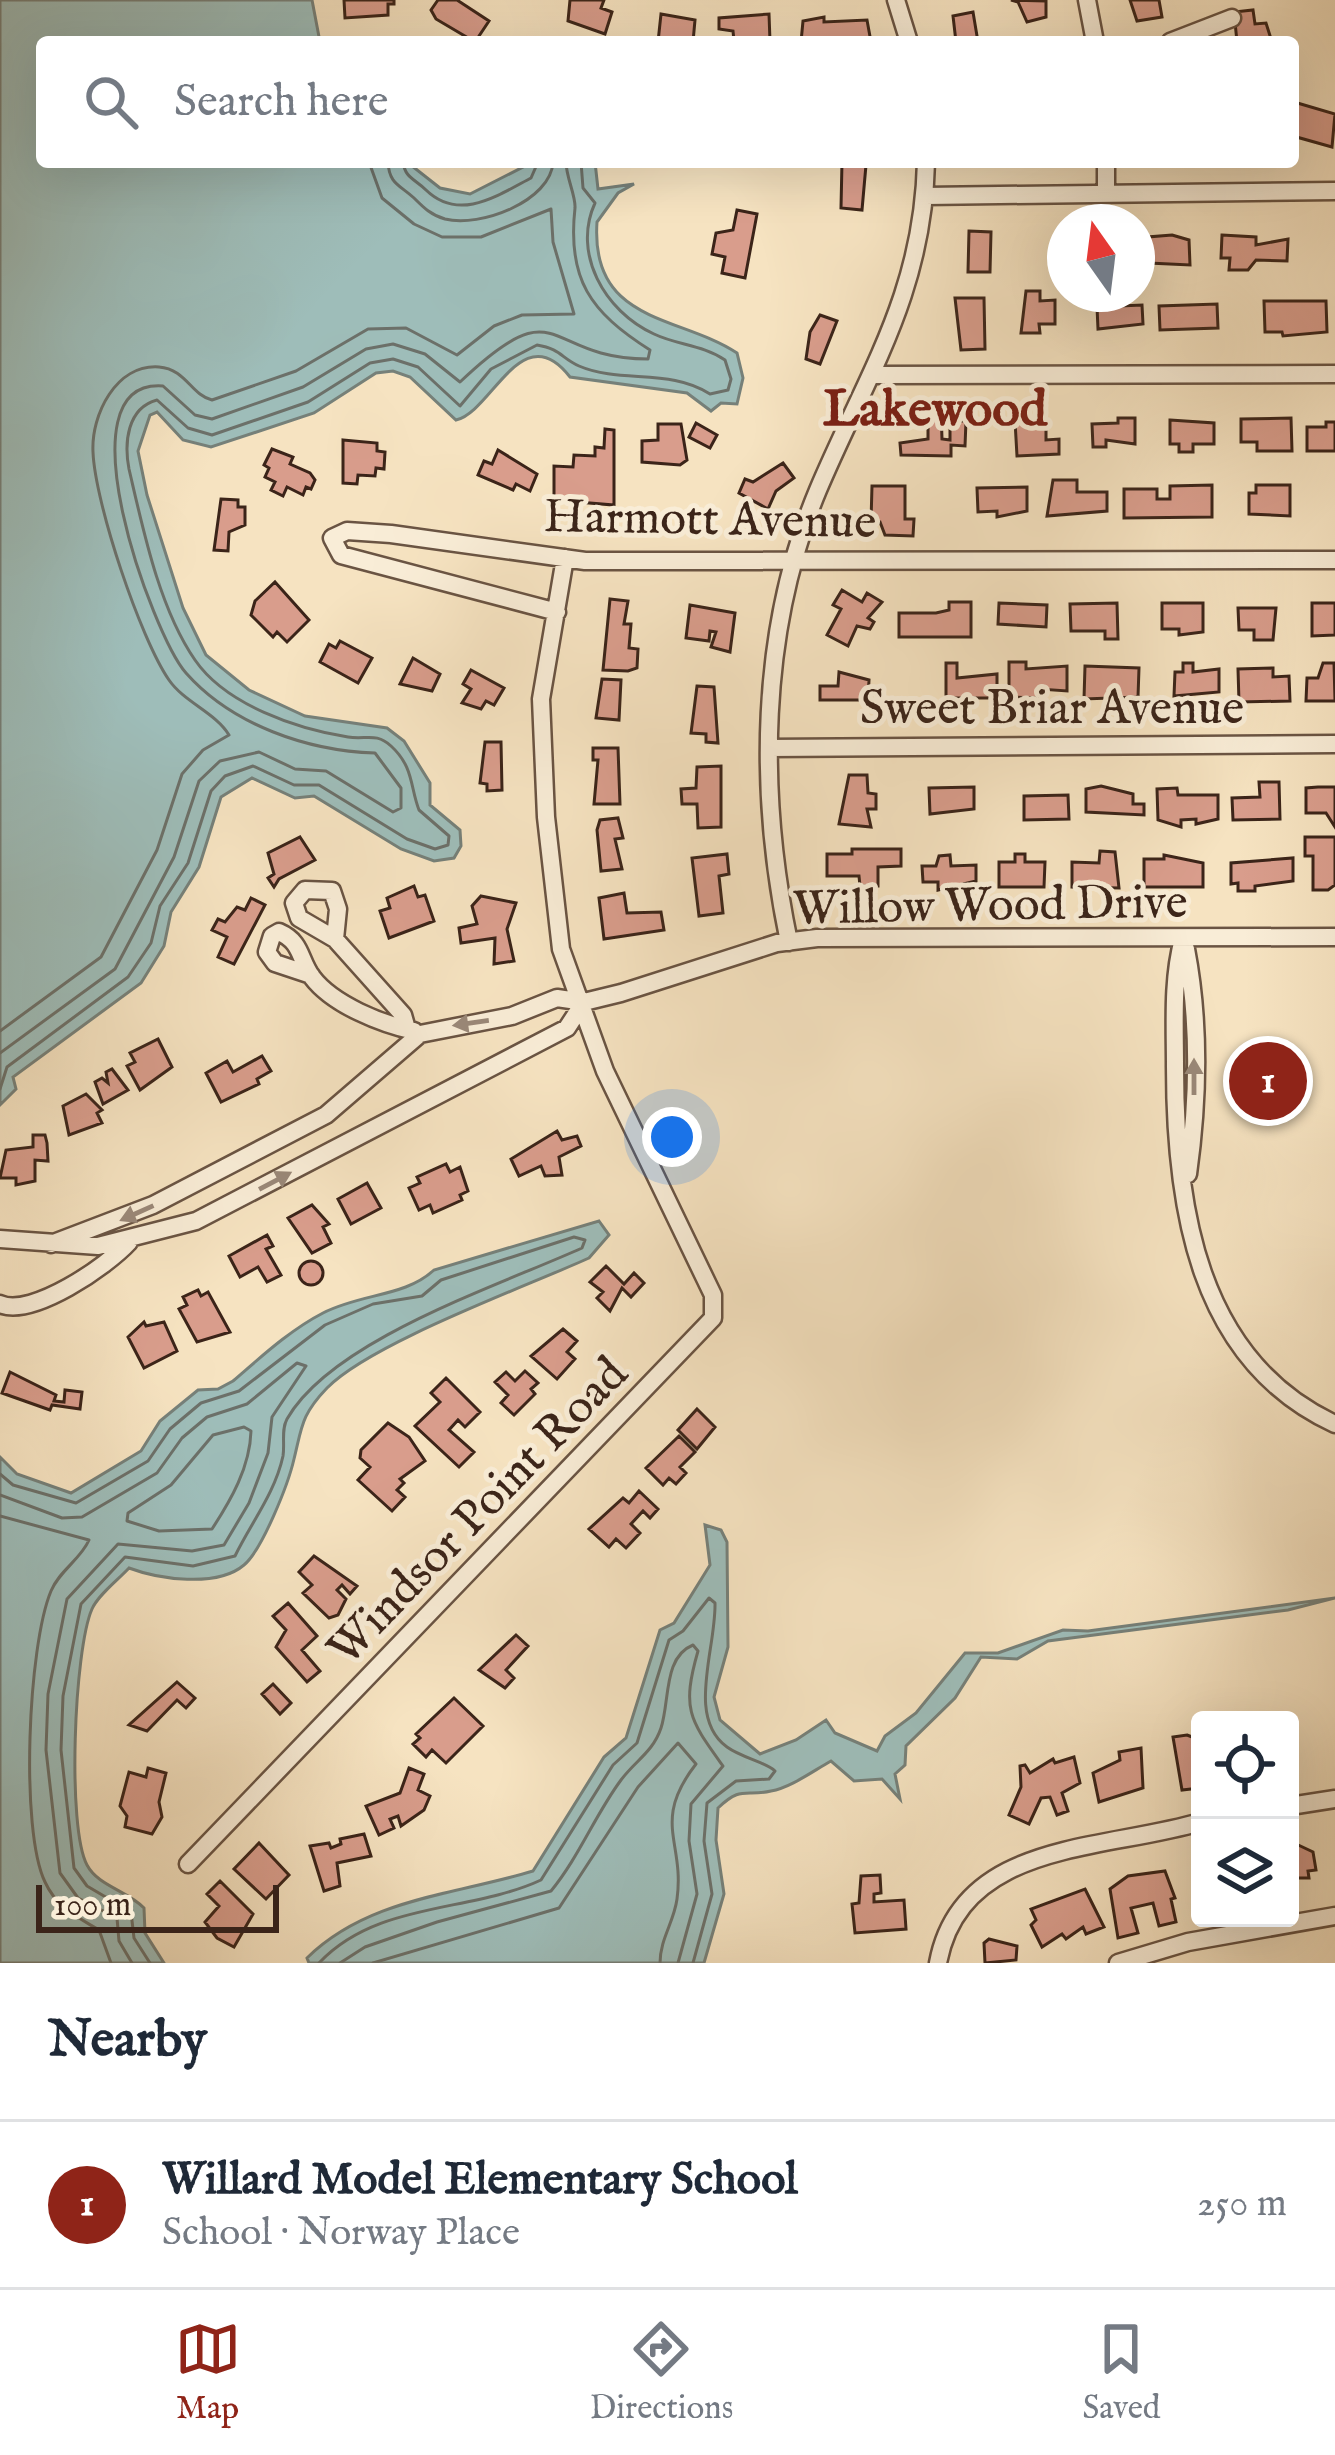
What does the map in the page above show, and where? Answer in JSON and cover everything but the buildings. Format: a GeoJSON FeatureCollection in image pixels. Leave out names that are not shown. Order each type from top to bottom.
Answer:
{"type":"FeatureCollection","features":[{"type":"Feature","properties":{"kind":"street"},"geometry":{"type":"LineString","coordinates":[[896,0],[907,36]]}},
{"type":"Feature","properties":{"kind":"street"},"geometry":{"type":"LineString","coordinates":[[1087,0],[1094,36]]}},
{"type":"Feature","properties":{"kind":"street"},"geometry":{"type":"LineString","coordinates":[[1186,36],[1232,18]]}},
{"type":"Feature","properties":{"kind":"street"},"geometry":{"type":"LineString","coordinates":[[789,942],[772,843],[775,652],[794,559],[819,488],[875,375],[917,250],[926,168]]}},
{"type":"Feature","properties":{"kind":"street"},"geometry":{"type":"LineString","coordinates":[[1106,168],[1106,192]]}},
{"type":"Feature","properties":{"kind":"street"},"geometry":{"type":"LineString","coordinates":[[925,196],[1335,190]]}},
{"type":"Feature","properties":{"kind":"street"},"geometry":{"type":"LineString","coordinates":[[875,375],[1335,374]]}},
{"type":"Feature","properties":{"kind":"street","name":"Harmott Avenue"},"geometry":{"type":"LineString","coordinates":[[557,612],[340,555],[332,538],[347,531],[391,534],[565,558],[1335,560]]}},
{"type":"Feature","properties":{"kind":"street","name":"Windsor Point Road"},"geometry":{"type":"LineString","coordinates":[[188,1864],[713,1318],[713,1295],[604,1071],[584,1002],[561,949],[546,817],[541,699],[565,558]]}},
{"type":"Feature","properties":{"kind":"street","name":"Sweet Briar Avenue"},"geometry":{"type":"LineString","coordinates":[[770,748],[1335,744]]}},
{"type":"Feature","properties":{"kind":"street","name":"Willow Wood Drive"},"geometry":{"type":"LineString","coordinates":[[51,1244],[153,1205],[326,1115],[414,1031],[512,1016],[557,998],[584,1002],[789,942],[1335,938]]}},
{"type":"Feature","properties":{"kind":"street"},"geometry":{"type":"LineString","coordinates":[[334,939],[414,1031]]}},
{"type":"Feature","properties":{"kind":"street"},"geometry":{"type":"LineString","coordinates":[[1184,939],[1195,1016],[1194,1131],[1185,1193],[1203,1280],[1234,1339],[1277,1387],[1335,1424]]}},
{"type":"Feature","properties":{"kind":"street"},"geometry":{"type":"LineString","coordinates":[[310,975],[340,1000],[396,1029],[414,1031]]}},
{"type":"Feature","properties":{"kind":"street","name":"Willow Wood Drive"},"geometry":{"type":"LineString","coordinates":[[0,1239],[51,1244],[129,1242],[207,1216],[567,1028],[584,1002]]}},
{"type":"Feature","properties":{"kind":"street"},"geometry":{"type":"LineString","coordinates":[[0,1304],[19,1307],[68,1286],[96,1272],[129,1242]]}},
{"type":"Feature","properties":{"kind":"street"},"geometry":{"type":"LineString","coordinates":[[1299,1805],[1335,1799]]}},
{"type":"Feature","properties":{"kind":"street"},"geometry":{"type":"LineString","coordinates":[[938,1963],[948,1924],[989,1878],[1029,1861],[1191,1824]]}},
{"type":"Feature","properties":{"kind":"street"},"geometry":{"type":"LineString","coordinates":[[1118,1963],[1188,1942],[1335,1916]]}},
{"type":"Feature","properties":{"kind":"water"},"geometry":{"type":"Polygon","coordinates":[[[0,0],[312,0],[319,36],[36,36],[36,168],[415,168],[440,188],[470,194],[521,168],[596,168],[598,189],[634,184],[618,193],[597,222],[599,255],[608,280],[643,312],[737,353],[743,378],[737,404],[721,403],[711,411],[687,393],[570,377],[553,361],[537,356],[508,372],[469,413],[456,420],[410,377],[393,371],[376,373],[314,413],[211,447],[183,440],[157,412],[150,415],[138,451],[147,495],[183,608],[206,655],[249,690],[305,716],[387,728],[404,741],[430,783],[430,805],[460,830],[461,846],[454,858],[434,861],[401,849],[314,796],[295,798],[252,778],[221,797],[199,867],[171,912],[164,946],[141,983],[13,1077],[16,1089],[0,1105],[0,0]]]}},
{"type":"Feature","properties":{"kind":"water"},"geometry":{"type":"Polygon","coordinates":[[[599,1221],[609,1235],[589,1258],[412,1335],[327,1388],[307,1414],[280,1500],[259,1546],[244,1565],[203,1579],[171,1578],[129,1568],[99,1598],[86,1630],[77,1698],[75,1779],[81,1845],[92,1872],[144,1908],[145,1933],[164,1963],[0,1963],[0,1457],[17,1474],[71,1493],[141,1451],[160,1421],[198,1390],[218,1389],[233,1381],[323,1313],[410,1285],[434,1270],[599,1221]]]}},
{"type":"Feature","properties":{"kind":"water"},"geometry":{"type":"Polygon","coordinates":[[[705,1525],[721,1530],[727,1542],[728,1647],[714,1697],[720,1720],[760,1754],[796,1740],[826,1720],[835,1733],[877,1751],[885,1736],[916,1713],[965,1653],[998,1653],[1063,1630],[1088,1631],[1335,1598],[1288,1610],[1048,1641],[1017,1659],[981,1657],[955,1698],[906,1746],[905,1765],[895,1774],[900,1799],[882,1779],[854,1781],[831,1761],[778,1789],[733,1796],[718,1808],[716,1840],[724,1894],[704,1963],[309,1963],[307,1958],[331,1938],[385,1910],[533,1871],[604,1757],[626,1738],[660,1630],[674,1623],[710,1565],[705,1525]]]}},
{"type":"Feature","properties":{"kind":"place","name":"Willard Model Elementary School"},"geometry":{"type":"Point","coordinates":[1268,1081]}},
{"type":"Feature","properties":{"kind":"district","name":"Lakewood"},"geometry":{"type":"Point","coordinates":[935,407]}}]}
